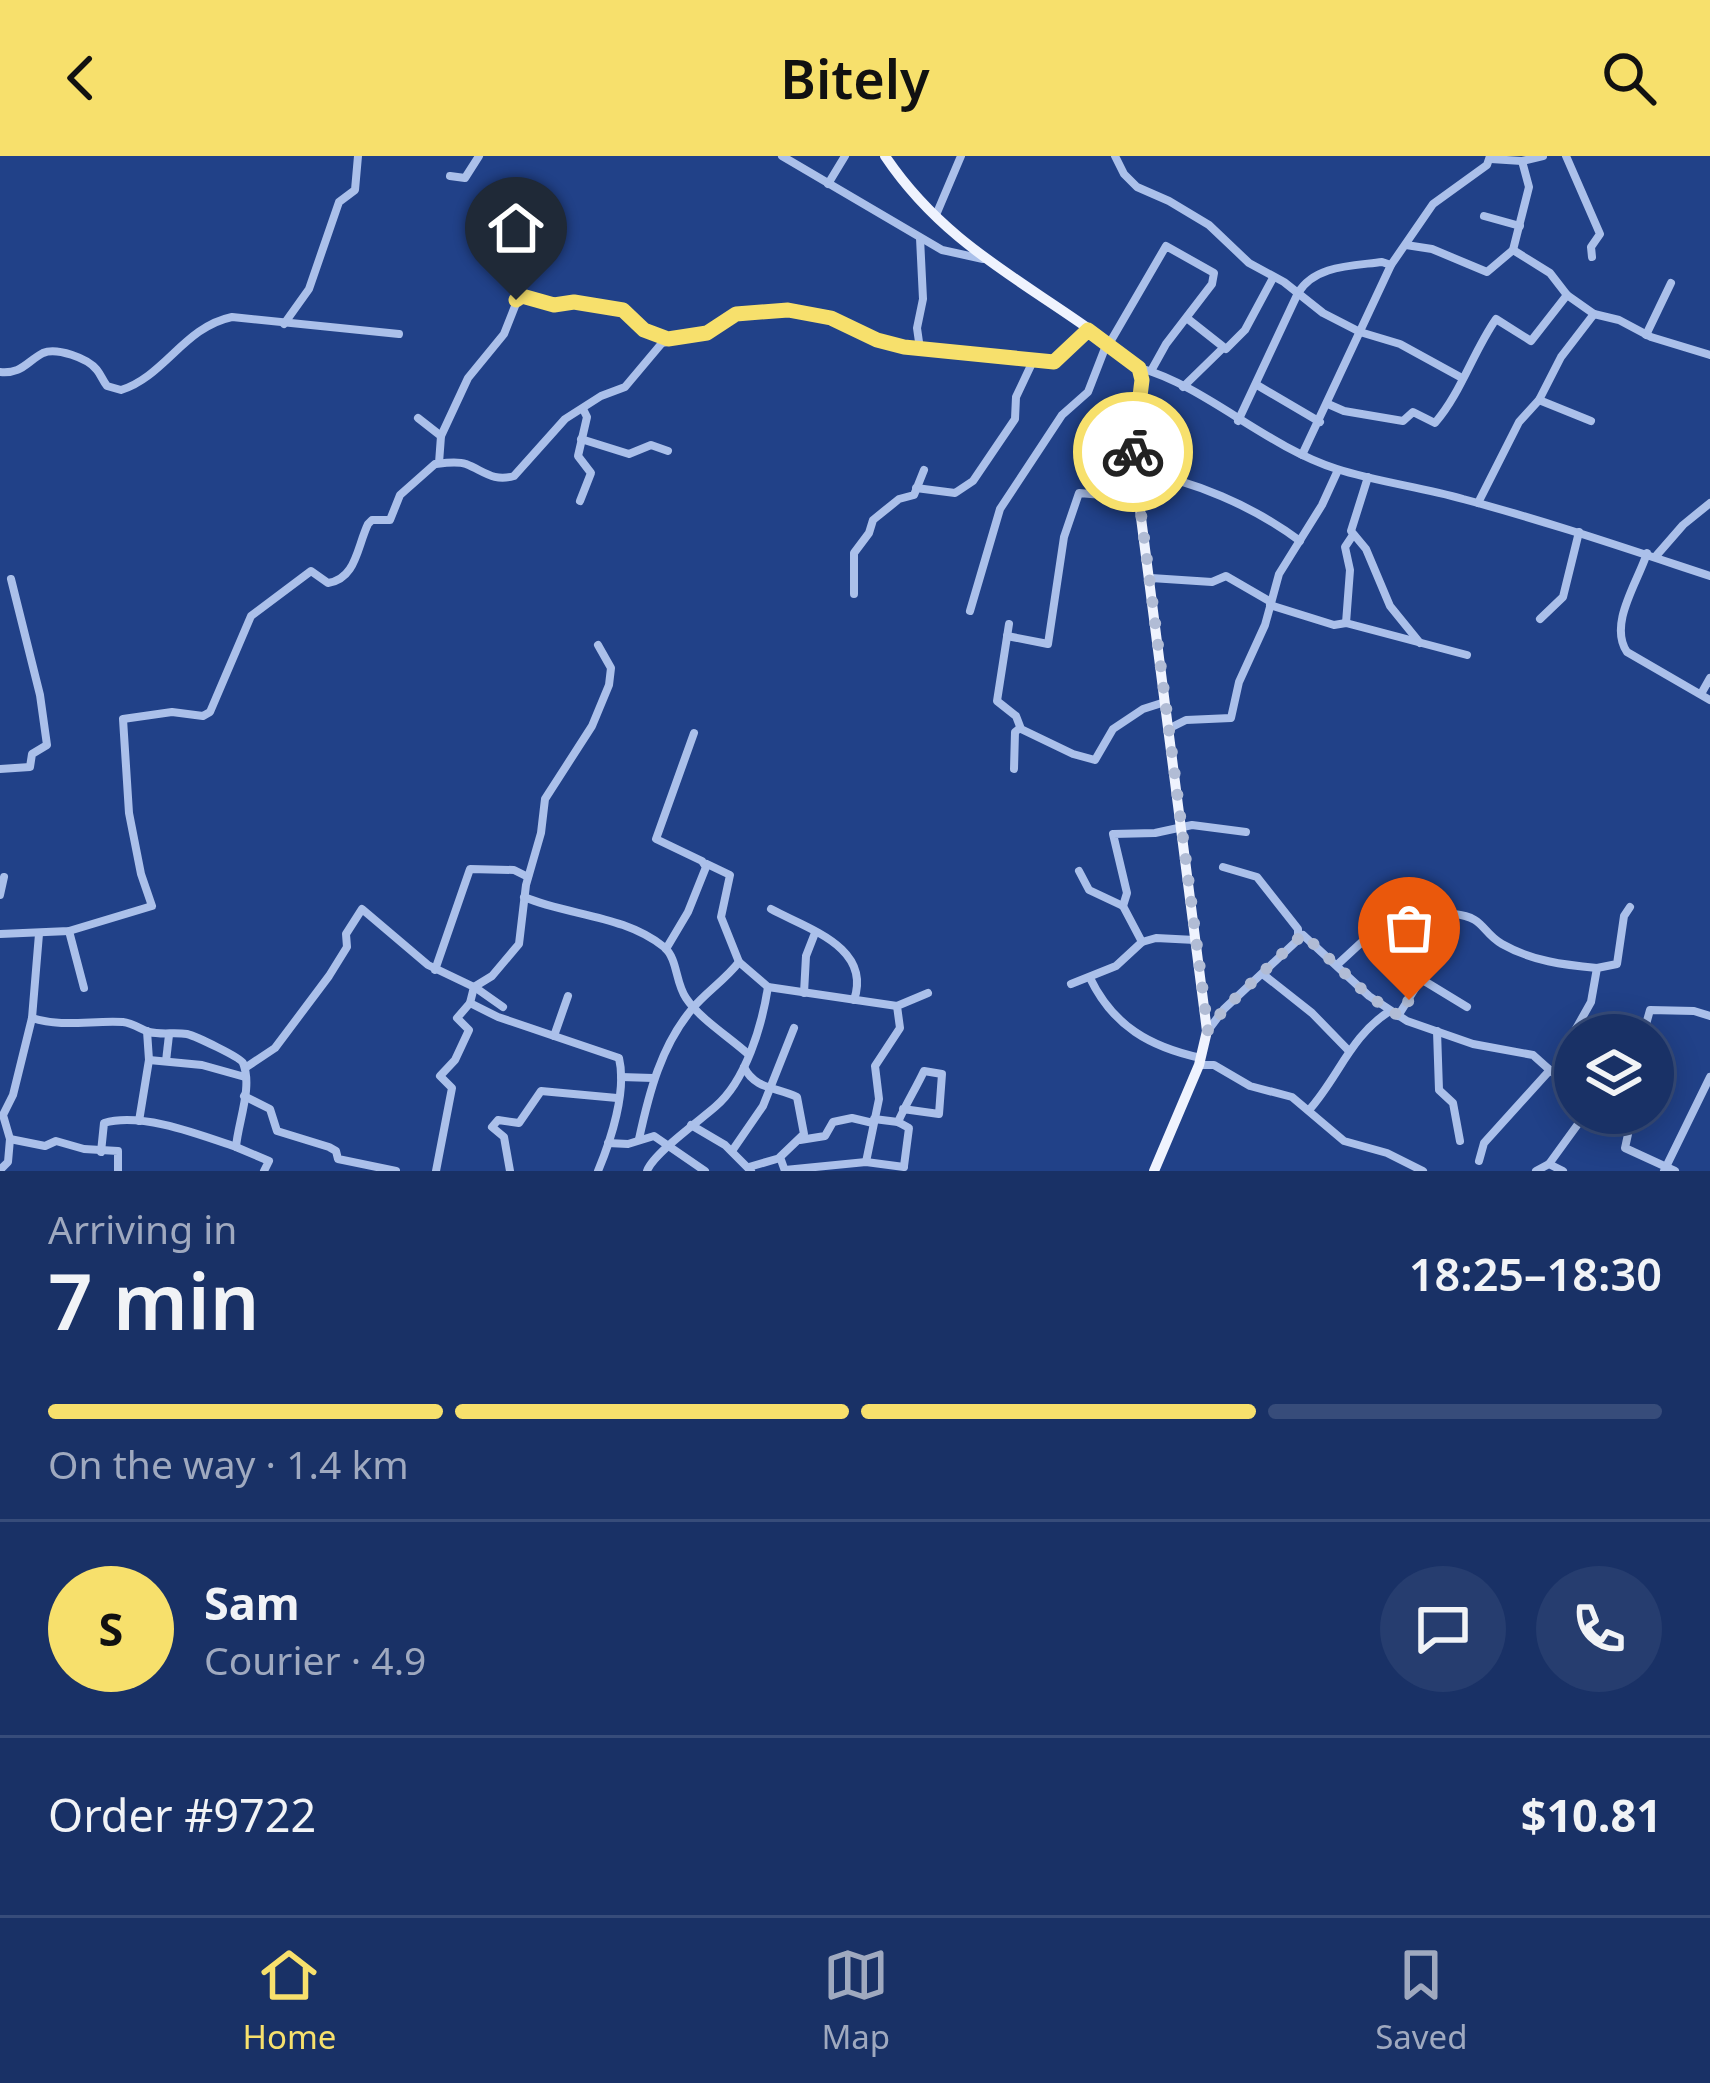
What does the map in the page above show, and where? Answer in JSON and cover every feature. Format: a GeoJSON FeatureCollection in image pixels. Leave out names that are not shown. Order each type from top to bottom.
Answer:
{"type":"FeatureCollection","features":[{"type":"Feature","properties":{"kind":"main road"},"geometry":{"type":"LineString","coordinates":[[885,156],[936,215],[985,260],[1145,370],[1134,429],[1135,470],[1208,1031],[1201,1062],[1154,1171]]}},
{"type":"Feature","properties":{"kind":"street"},"geometry":{"type":"LineString","coordinates":[[284,324],[309,289],[340,202],[356,186],[358,156]]}},
{"type":"Feature","properties":{"kind":"street"},"geometry":{"type":"LineString","coordinates":[[450,176],[465,178],[479,156]]}},
{"type":"Feature","properties":{"kind":"street"},"geometry":{"type":"LineString","coordinates":[[782,156],[942,250],[985,260]]}},
{"type":"Feature","properties":{"kind":"street"},"geometry":{"type":"LineString","coordinates":[[828,184],[845,156]]}},
{"type":"Feature","properties":{"kind":"street"},"geometry":{"type":"LineString","coordinates":[[936,215],[961,156]]}},
{"type":"Feature","properties":{"kind":"street"},"geometry":{"type":"LineString","coordinates":[[1115,156],[1137,187],[1209,225],[1241,256],[1323,313],[1360,332],[1400,344],[1462,378]]}},
{"type":"Feature","properties":{"kind":"street"},"geometry":{"type":"LineString","coordinates":[[1302,455],[1391,265],[1432,204],[1491,157],[1544,156]]}},
{"type":"Feature","properties":{"kind":"street"},"geometry":{"type":"LineString","coordinates":[[1566,156],[1600,234],[1591,247],[1592,257]]}},
{"type":"Feature","properties":{"kind":"street"},"geometry":{"type":"LineString","coordinates":[[1404,245],[1432,249],[1487,272],[1513,250],[1529,187],[1522,160]]}},
{"type":"Feature","properties":{"kind":"street"},"geometry":{"type":"LineString","coordinates":[[1484,217],[1520,226]]}},
{"type":"Feature","properties":{"kind":"street"},"geometry":{"type":"LineString","coordinates":[[920,236],[923,299],[916,328],[920,349]]}},
{"type":"Feature","properties":{"kind":"street"},"geometry":{"type":"LineString","coordinates":[[970,611],[1000,509],[1062,415],[1088,392],[1108,344],[1166,246],[1214,273],[1212,284],[1188,319],[1145,370],[1338,470],[1478,503],[1710,576]]}},
{"type":"Feature","properties":{"kind":"street"},"geometry":{"type":"LineString","coordinates":[[1513,250],[1550,273],[1567,295],[1594,314],[1710,355]]}},
{"type":"Feature","properties":{"kind":"street"},"geometry":{"type":"LineString","coordinates":[[1238,421],[1309,278],[1326,270],[1382,262],[1391,265]]}},
{"type":"Feature","properties":{"kind":"street"},"geometry":{"type":"LineString","coordinates":[[1183,387],[1223,348],[1230,347],[1273,278]]}},
{"type":"Feature","properties":{"kind":"street"},"geometry":{"type":"LineString","coordinates":[[1646,335],[1671,283]]}},
{"type":"Feature","properties":{"kind":"street"},"geometry":{"type":"LineString","coordinates":[[1328,404],[1344,412],[1403,421],[1413,412],[1435,423],[1496,319],[1531,341],[1567,295]]}},
{"type":"Feature","properties":{"kind":"street"},"geometry":{"type":"LineString","coordinates":[[439,463],[441,436],[468,378],[504,334],[519,296],[554,305],[574,302],[623,310],[644,330],[668,339],[707,333],[736,314],[788,310],[831,318],[877,340],[920,349],[1033,361],[1059,361],[1088,330]]}},
{"type":"Feature","properties":{"kind":"street"},"geometry":{"type":"LineString","coordinates":[[1478,503],[1519,422],[1540,400],[1561,358],[1594,314]]}},
{"type":"Feature","properties":{"kind":"street"},"geometry":{"type":"LineString","coordinates":[[0,372],[16,373],[53,350],[90,364],[101,386],[118,391],[132,387],[213,321],[237,317],[399,334]]}},
{"type":"Feature","properties":{"kind":"street"},"geometry":{"type":"LineString","coordinates":[[1188,319],[1223,348]]}},
{"type":"Feature","properties":{"kind":"street"},"geometry":{"type":"LineString","coordinates":[[0,934],[69,931],[152,906],[129,813],[123,719],[140,714],[202,716],[210,712],[246,625],[258,608],[310,571],[328,584],[338,582],[354,565],[368,524],[390,520],[400,495],[439,463],[467,465],[496,478],[514,476],[572,414],[628,385],[668,339]]}},
{"type":"Feature","properties":{"kind":"street"},"geometry":{"type":"LineString","coordinates":[[916,488],[955,493],[979,475],[1016,419],[1016,397],[1033,361]]}},
{"type":"Feature","properties":{"kind":"street"},"geometry":{"type":"LineString","coordinates":[[1257,385],[1320,422]]}},
{"type":"Feature","properties":{"kind":"street"},"geometry":{"type":"LineString","coordinates":[[1540,400],[1591,421]]}},
{"type":"Feature","properties":{"kind":"street"},"geometry":{"type":"LineString","coordinates":[[580,501],[591,473],[578,456],[587,418],[583,409]]}},
{"type":"Feature","properties":{"kind":"street"},"geometry":{"type":"LineString","coordinates":[[418,418],[441,436]]}},
{"type":"Feature","properties":{"kind":"street"},"geometry":{"type":"LineString","coordinates":[[581,439],[624,454],[642,452],[651,445],[668,451]]}},
{"type":"Feature","properties":{"kind":"street"},"geometry":{"type":"LineString","coordinates":[[854,594],[854,553],[872,520],[899,499],[910,499],[924,470]]}},
{"type":"Feature","properties":{"kind":"street"},"geometry":{"type":"LineString","coordinates":[[1135,470],[1183,479],[1300,541]]}},
{"type":"Feature","properties":{"kind":"street"},"geometry":{"type":"LineString","coordinates":[[1170,728],[1186,720],[1231,718],[1239,682],[1279,574],[1338,470]]}},
{"type":"Feature","properties":{"kind":"street"},"geometry":{"type":"LineString","coordinates":[[1346,622],[1346,547],[1368,477]]}},
{"type":"Feature","properties":{"kind":"street"},"geometry":{"type":"LineString","coordinates":[[1007,636],[1048,644],[1064,537],[1079,493],[1139,499]]}},
{"type":"Feature","properties":{"kind":"street"},"geometry":{"type":"LineString","coordinates":[[1710,503],[1652,555],[1622,619],[1619,639],[1627,652],[1706,697],[1710,678]]}},
{"type":"Feature","properties":{"kind":"street"},"geometry":{"type":"LineString","coordinates":[[1540,619],[1563,597],[1579,532]]}},
{"type":"Feature","properties":{"kind":"street"},"geometry":{"type":"LineString","coordinates":[[1353,535],[1366,549],[1390,606],[1420,643]]}},
{"type":"Feature","properties":{"kind":"street"},"geometry":{"type":"LineString","coordinates":[[1151,578],[1213,582],[1226,576],[1270,603],[1334,625],[1346,622],[1467,655]]}},
{"type":"Feature","properties":{"kind":"street"},"geometry":{"type":"LineString","coordinates":[[0,769],[32,765],[32,754],[47,746],[40,695],[11,579]]}},
{"type":"Feature","properties":{"kind":"street"},"geometry":{"type":"LineString","coordinates":[[1009,624],[998,703],[1016,716],[1021,729]]}},
{"type":"Feature","properties":{"kind":"street"},"geometry":{"type":"LineString","coordinates":[[436,1171],[452,1088],[440,1076],[455,1060],[469,1032],[457,1018],[470,1003],[474,987],[492,976],[519,944],[544,799],[592,725],[609,685],[611,668],[598,645]]}},
{"type":"Feature","properties":{"kind":"street"},"geometry":{"type":"LineString","coordinates":[[1014,769],[1016,730],[1095,760],[1113,729],[1143,709],[1167,702]]}},
{"type":"Feature","properties":{"kind":"street"},"geometry":{"type":"LineString","coordinates":[[694,733],[656,839],[730,875],[719,912],[739,962],[768,987],[804,993],[897,1006],[928,993]]}},
{"type":"Feature","properties":{"kind":"street"},"geometry":{"type":"LineString","coordinates":[[1123,906],[1127,893],[1112,836],[1181,827],[1246,832]]}},
{"type":"Feature","properties":{"kind":"street"},"geometry":{"type":"LineString","coordinates":[[666,949],[688,912],[707,863]]}},
{"type":"Feature","properties":{"kind":"street"},"geometry":{"type":"LineString","coordinates":[[1208,1031],[1298,936],[1298,928],[1260,880],[1223,868]]}},
{"type":"Feature","properties":{"kind":"street"},"geometry":{"type":"LineString","coordinates":[[435,970],[470,869],[514,870],[528,877]]}},
{"type":"Feature","properties":{"kind":"street"},"geometry":{"type":"LineString","coordinates":[[1079,871],[1086,888],[1123,906],[1142,942]]}},
{"type":"Feature","properties":{"kind":"street"},"geometry":{"type":"LineString","coordinates":[[0,895],[4,877]]}},
{"type":"Feature","properties":{"kind":"street"},"geometry":{"type":"LineString","coordinates":[[524,897],[629,926],[666,949],[674,961],[678,985],[693,1007],[748,1054]]}},
{"type":"Feature","properties":{"kind":"street"},"geometry":{"type":"LineString","coordinates":[[1338,964],[1389,917],[1423,934],[1454,914],[1482,922],[1499,943],[1530,956],[1558,965],[1597,968],[1617,964],[1624,916],[1630,907]]}},
{"type":"Feature","properties":{"kind":"street"},"geometry":{"type":"LineString","coordinates":[[149,1060],[245,1072],[273,1051],[329,976],[362,908],[435,970],[502,1006]]}},
{"type":"Feature","properties":{"kind":"street"},"geometry":{"type":"LineString","coordinates":[[771,909],[848,952],[859,980],[854,1000]]}},
{"type":"Feature","properties":{"kind":"street"},"geometry":{"type":"LineString","coordinates":[[69,931],[84,988]]}},
{"type":"Feature","properties":{"kind":"street"},"geometry":{"type":"LineString","coordinates":[[804,993],[806,956],[814,933]]}},
{"type":"Feature","properties":{"kind":"street"},"geometry":{"type":"LineString","coordinates":[[0,1170],[8,1162],[10,1139],[3,1115],[13,1095],[32,1018],[39,934]]}},
{"type":"Feature","properties":{"kind":"street"},"geometry":{"type":"LineString","coordinates":[[1298,936],[1306,936],[1369,996],[1395,1013],[1467,1042],[1538,1057],[1554,1072]]}},
{"type":"Feature","properties":{"kind":"street"},"geometry":{"type":"LineString","coordinates":[[1071,984],[1127,958],[1142,942],[1196,940]]}},
{"type":"Feature","properties":{"kind":"street"},"geometry":{"type":"LineString","coordinates":[[1309,1110],[1343,1067],[1348,1050],[1395,1013],[1444,952]]}},
{"type":"Feature","properties":{"kind":"street"},"geometry":{"type":"LineString","coordinates":[[639,1139],[653,1078],[693,1007],[739,962]]}},
{"type":"Feature","properties":{"kind":"street"},"geometry":{"type":"LineString","coordinates":[[1585,1014],[1597,968]]}},
{"type":"Feature","properties":{"kind":"street"},"geometry":{"type":"LineString","coordinates":[[1264,974],[1348,1050]]}},
{"type":"Feature","properties":{"kind":"street"},"geometry":{"type":"LineString","coordinates":[[1090,978],[1124,1027],[1214,1065],[1250,1086],[1292,1097],[1329,1132],[1352,1145],[1388,1153],[1423,1171]]}},
{"type":"Feature","properties":{"kind":"street"},"geometry":{"type":"LineString","coordinates":[[1420,980],[1467,1006]]}},
{"type":"Feature","properties":{"kind":"street"},"geometry":{"type":"LineString","coordinates":[[647,1171],[651,1161],[672,1147],[690,1124],[725,1097],[744,1066],[768,987]]}},
{"type":"Feature","properties":{"kind":"street"},"geometry":{"type":"LineString","coordinates":[[554,1036],[568,996]]}},
{"type":"Feature","properties":{"kind":"street"},"geometry":{"type":"LineString","coordinates":[[470,1003],[615,1056],[621,1063],[608,1143],[598,1171]]}},
{"type":"Feature","properties":{"kind":"street"},"geometry":{"type":"LineString","coordinates":[[866,1162],[879,1099],[875,1066],[900,1028],[897,1006]]}},
{"type":"Feature","properties":{"kind":"street"},"geometry":{"type":"LineString","coordinates":[[1650,1014],[1651,1010],[1694,1011],[1710,1016]]}},
{"type":"Feature","properties":{"kind":"street"},"geometry":{"type":"LineString","coordinates":[[32,1018],[64,1024],[123,1022],[147,1031],[188,1034],[236,1055],[245,1072],[236,1147]]}},
{"type":"Feature","properties":{"kind":"street"},"geometry":{"type":"LineString","coordinates":[[732,1151],[758,1115],[794,1028]]}},
{"type":"Feature","properties":{"kind":"street"},"geometry":{"type":"LineString","coordinates":[[1437,1030],[1439,1090],[1454,1103],[1460,1141]]}},
{"type":"Feature","properties":{"kind":"street"},"geometry":{"type":"LineString","coordinates":[[139,1121],[149,1060],[147,1031]]}},
{"type":"Feature","properties":{"kind":"street"},"geometry":{"type":"LineString","coordinates":[[166,1061],[169,1034]]}},
{"type":"Feature","properties":{"kind":"street"},"geometry":{"type":"LineString","coordinates":[[690,1124],[732,1151],[750,1169],[780,1158],[799,1140],[804,1132],[797,1097],[770,1090],[750,1077],[744,1066]]}},
{"type":"Feature","properties":{"kind":"street"},"geometry":{"type":"LineString","coordinates":[[1479,1161],[1484,1143],[1550,1070]]}},
{"type":"Feature","properties":{"kind":"street"},"geometry":{"type":"LineString","coordinates":[[898,1122],[903,1109],[924,1071],[942,1075],[939,1114],[903,1109]]}},
{"type":"Feature","properties":{"kind":"street"},"geometry":{"type":"LineString","coordinates":[[621,1077],[653,1078]]}},
{"type":"Feature","properties":{"kind":"street"},"geometry":{"type":"LineString","coordinates":[[1628,1134],[1625,1148],[1668,1170],[1710,1077]]}},
{"type":"Feature","properties":{"kind":"street"},"geometry":{"type":"LineString","coordinates":[[510,1171],[504,1137],[492,1127],[498,1120],[519,1124],[542,1090],[617,1098]]}},
{"type":"Feature","properties":{"kind":"street"},"geometry":{"type":"LineString","coordinates":[[244,1096],[270,1109],[277,1131],[336,1150],[338,1159],[396,1171]]}},
{"type":"Feature","properties":{"kind":"street"},"geometry":{"type":"LineString","coordinates":[[780,1158],[785,1170],[866,1162],[904,1169],[910,1130],[898,1122],[844,1118],[832,1122],[825,1136],[799,1140]]}},
{"type":"Feature","properties":{"kind":"street"},"geometry":{"type":"LineString","coordinates":[[101,1152],[106,1120],[139,1121],[269,1160],[264,1171]]}},
{"type":"Feature","properties":{"kind":"street"},"geometry":{"type":"LineString","coordinates":[[1536,1171],[1550,1163],[1571,1134]]}},
{"type":"Feature","properties":{"kind":"street"},"geometry":{"type":"LineString","coordinates":[[608,1143],[654,1136],[705,1171]]}},
{"type":"Feature","properties":{"kind":"street"},"geometry":{"type":"LineString","coordinates":[[10,1139],[45,1147],[56,1141],[119,1153],[118,1171]]}},
{"type":"Feature","properties":{"kind":"street"},"geometry":{"type":"LineString","coordinates":[[1550,1163],[1563,1171]]}},
{"type":"Feature","properties":{"kind":"way so far"},"geometry":{"type":"LineString","coordinates":[[1133,452],[1208,1031],[1224,1009],[1303,934],[1369,996],[1399,1016],[1409,1000]]}},
{"type":"Feature","properties":{"kind":"route"},"geometry":{"type":"LineString","coordinates":[[516,300],[522,296],[554,305],[574,302],[623,310],[640,328],[668,339],[707,333],[736,314],[788,310],[831,318],[904,347],[1048,362],[1059,361],[1088,330],[1139,368],[1142,380],[1133,452]]}}]}
